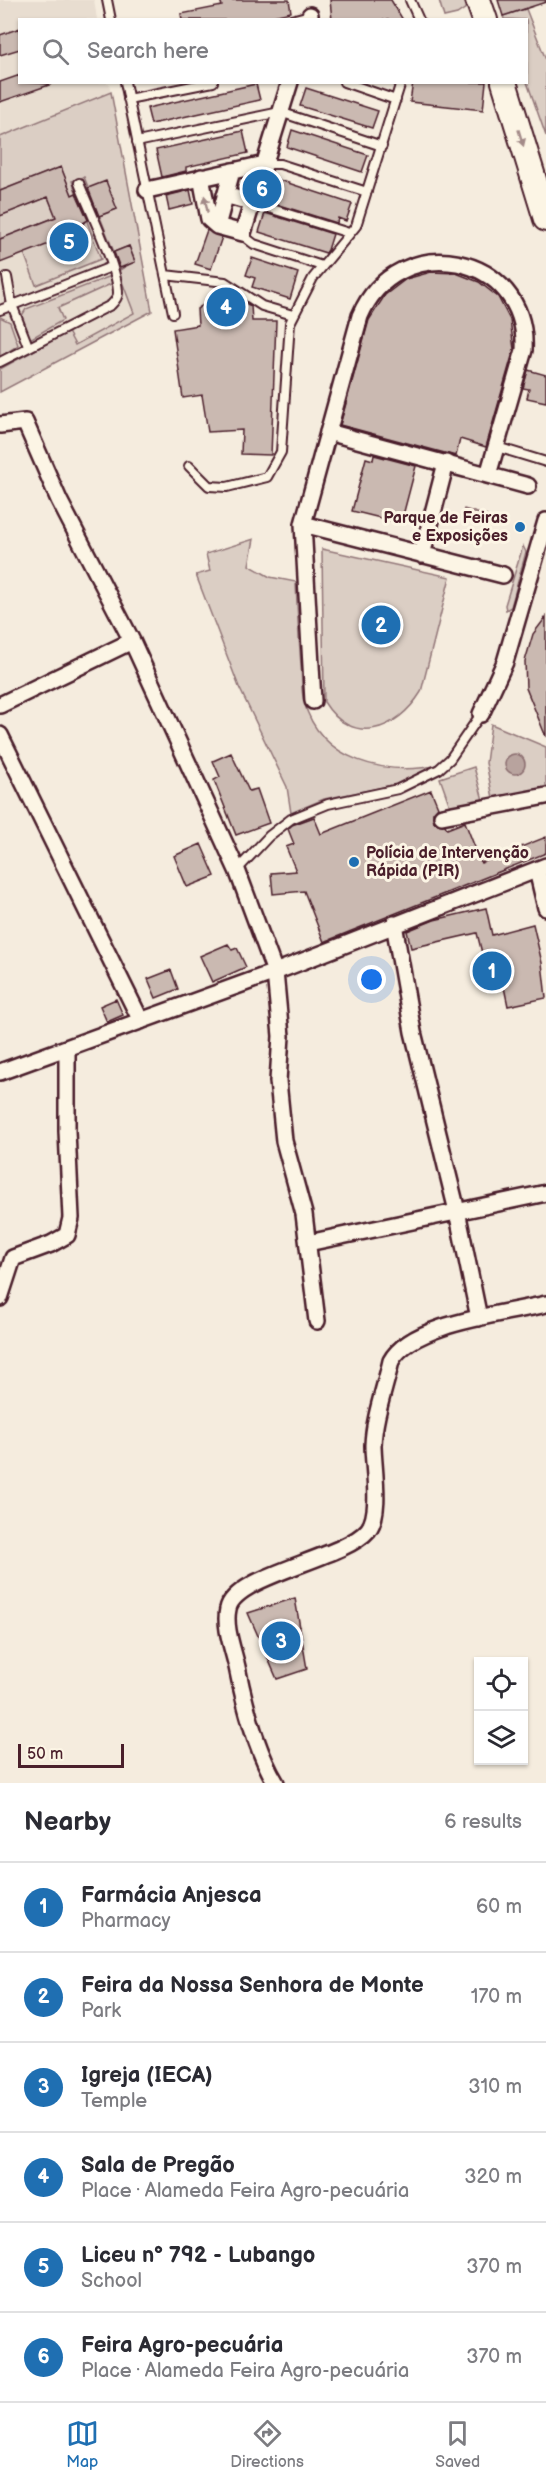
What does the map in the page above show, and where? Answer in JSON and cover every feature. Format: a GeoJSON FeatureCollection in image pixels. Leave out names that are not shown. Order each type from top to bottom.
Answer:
{"type":"FeatureCollection","features":[{"type":"Feature","properties":{"kind":"main road"},"geometry":{"type":"LineString","coordinates":[[478,0],[484,18]]}},
{"type":"Feature","properties":{"kind":"main road"},"geometry":{"type":"LineString","coordinates":[[505,84],[546,219]]}},
{"type":"Feature","properties":{"kind":"street"},"geometry":{"type":"LineString","coordinates":[[201,177],[209,219],[217,226],[241,233],[253,203],[289,84]]}},
{"type":"Feature","properties":{"kind":"street"},"geometry":{"type":"LineString","coordinates":[[147,190],[265,164]]}},
{"type":"Feature","properties":{"kind":"street"},"geometry":{"type":"LineString","coordinates":[[217,226],[231,171]]}},
{"type":"Feature","properties":{"kind":"street"},"geometry":{"type":"LineString","coordinates":[[225,195],[253,203]]}},
{"type":"Feature","properties":{"kind":"street"},"geometry":{"type":"LineString","coordinates":[[313,701],[303,524],[360,316],[374,290],[403,270],[425,262],[445,261],[464,264],[484,272],[509,294],[523,320],[524,350],[488,475]]}},
{"type":"Feature","properties":{"kind":"street"},"geometry":{"type":"LineString","coordinates":[[0,425],[25,422],[60,500],[132,641],[237,870],[275,972],[281,1036],[278,1081],[284,1141],[304,1214],[317,1321]]}},
{"type":"Feature","properties":{"kind":"street"},"geometry":{"type":"LineString","coordinates":[[328,432],[528,486]]}},
{"type":"Feature","properties":{"kind":"street"},"geometry":{"type":"LineString","coordinates":[[422,555],[446,463]]}},
{"type":"Feature","properties":{"kind":"street"},"geometry":{"type":"LineString","coordinates":[[481,714],[505,662],[546,521]]}},
{"type":"Feature","properties":{"kind":"street"},"geometry":{"type":"LineString","coordinates":[[303,524],[503,575]]}},
{"type":"Feature","properties":{"kind":"street"},"geometry":{"type":"LineString","coordinates":[[0,705],[132,641]]}},
{"type":"Feature","properties":{"kind":"street"},"geometry":{"type":"LineString","coordinates":[[0,735],[141,1021]]}},
{"type":"Feature","properties":{"kind":"street"},"geometry":{"type":"LineString","coordinates":[[442,816],[546,796]]}},
{"type":"Feature","properties":{"kind":"street"},"geometry":{"type":"LineString","coordinates":[[0,1072],[275,972],[542,868],[546,908]]}},
{"type":"Feature","properties":{"kind":"street"},"geometry":{"type":"LineString","coordinates":[[394,924],[413,1032],[457,1211],[479,1318]]}},
{"type":"Feature","properties":{"kind":"street"},"geometry":{"type":"LineString","coordinates":[[0,1298],[13,1258],[51,1244],[67,1235],[71,1218],[67,1131],[67,1049]]}},
{"type":"Feature","properties":{"kind":"street"},"geometry":{"type":"LineString","coordinates":[[308,1243],[546,1193]]}},
{"type":"Feature","properties":{"kind":"street"},"geometry":{"type":"LineString","coordinates":[[276,1783],[260,1745],[240,1685],[228,1622],[228,1606],[241,1591],[277,1573],[354,1542],[369,1529],[375,1507],[373,1443],[391,1361],[398,1349],[414,1338],[479,1318],[546,1305]]}},
{"type":"Feature","properties":{"kind":"lane"},"geometry":{"type":"LineString","coordinates":[[107,0],[111,18]]}},
{"type":"Feature","properties":{"kind":"lane"},"geometry":{"type":"LineString","coordinates":[[410,0],[418,18]]}},
{"type":"Feature","properties":{"kind":"lane"},"geometry":{"type":"LineString","coordinates":[[125,84],[173,313]]}},
{"type":"Feature","properties":{"kind":"lane"},"geometry":{"type":"LineString","coordinates":[[128,99],[203,84]]}},
{"type":"Feature","properties":{"kind":"lane"},"geometry":{"type":"LineString","coordinates":[[350,84],[396,100]]}},
{"type":"Feature","properties":{"kind":"lane"},"geometry":{"type":"LineString","coordinates":[[189,466],[209,486],[227,487],[267,477],[276,464],[281,452],[290,323],[322,266],[356,226],[400,84]]}},
{"type":"Feature","properties":{"kind":"lane"},"geometry":{"type":"LineString","coordinates":[[137,142],[280,112],[382,146]]}},
{"type":"Feature","properties":{"kind":"lane"},"geometry":{"type":"LineString","coordinates":[[265,164],[280,164],[367,192]]}},
{"type":"Feature","properties":{"kind":"lane"},"geometry":{"type":"LineString","coordinates":[[0,362],[111,305],[118,294],[111,267],[79,183]]}},
{"type":"Feature","properties":{"kind":"lane"},"geometry":{"type":"LineString","coordinates":[[253,203],[350,232]]}},
{"type":"Feature","properties":{"kind":"lane"},"geometry":{"type":"LineString","coordinates":[[241,233],[254,244],[322,266]]}},
{"type":"Feature","properties":{"kind":"lane"},"geometry":{"type":"LineString","coordinates":[[0,310],[111,267]]}},
{"type":"Feature","properties":{"kind":"lane"},"geometry":{"type":"LineString","coordinates":[[165,275],[225,282],[262,306],[293,315]]}},
{"type":"Feature","properties":{"kind":"lane"},"geometry":{"type":"LineString","coordinates":[[7,277],[12,305],[28,346]]}},
{"type":"Feature","properties":{"kind":"lane"},"geometry":{"type":"LineString","coordinates":[[497,447],[546,462]]}},
{"type":"Feature","properties":{"kind":"lane"},"geometry":{"type":"LineString","coordinates":[[237,870],[269,836],[291,819],[328,804],[398,789],[439,769],[450,759],[481,714]]}},
{"type":"Feature","properties":{"kind":"shaded area"},"geometry":{"type":"Polygon","coordinates":[[[0,0],[94,0],[97,18],[18,18],[18,84],[109,84],[152,311],[0,392],[0,0]]]}},
{"type":"Feature","properties":{"kind":"shaded area"},"geometry":{"type":"Polygon","coordinates":[[[439,0],[470,0],[472,4],[457,14],[444,17],[439,0]]]}},
{"type":"Feature","properties":{"kind":"shaded area"},"geometry":{"type":"Polygon","coordinates":[[[526,9],[546,60],[546,136],[528,84],[528,18],[504,18],[503,16],[526,9]]]}},
{"type":"Feature","properties":{"kind":"shaded area"},"geometry":{"type":"Polygon","coordinates":[[[111,92],[152,311],[0,392],[0,369],[68,332],[75,345],[134,313],[118,271],[135,261],[129,246],[114,252],[84,177],[72,181],[101,259],[36,285],[24,253],[85,229],[61,167],[0,191],[0,137],[111,92]],[[91,187],[102,215],[117,209],[91,187]]]}},
{"type":"Feature","properties":{"kind":"shaded area"},"geometry":{"type":"Polygon","coordinates":[[[48,197],[56,217],[0,239],[0,216],[48,197]]]}},
{"type":"Feature","properties":{"kind":"shaded area"},"geometry":{"type":"Polygon","coordinates":[[[111,276],[113,283],[58,308],[63,320],[30,339],[21,317],[26,309],[111,276]]]}},
{"type":"Feature","properties":{"kind":"shaded area"},"geometry":{"type":"Polygon","coordinates":[[[0,317],[10,322],[18,345],[0,357],[0,317]]]}},
{"type":"Feature","properties":{"kind":"shaded area"},"geometry":{"type":"Polygon","coordinates":[[[464,509],[487,516],[485,525],[461,518],[464,509]]]}},
{"type":"Feature","properties":{"kind":"shaded area"},"geometry":{"type":"Polygon","coordinates":[[[254,539],[249,565],[270,577],[296,582],[303,698],[313,722],[325,739],[340,751],[378,766],[419,768],[440,765],[404,783],[324,799],[291,813],[287,787],[239,687],[196,575],[210,571],[206,554],[254,539]]]}},
{"type":"Feature","properties":{"kind":"shaded area"},"geometry":{"type":"Polygon","coordinates":[[[523,546],[526,552],[511,607],[506,610],[505,605],[523,546]]]}},
{"type":"Feature","properties":{"kind":"shaded area"},"geometry":{"type":"Polygon","coordinates":[[[322,549],[450,577],[421,692],[400,716],[387,724],[361,729],[348,725],[335,716],[324,702],[322,549]]]}},
{"type":"Feature","properties":{"kind":"shaded area"},"geometry":{"type":"Polygon","coordinates":[[[491,724],[546,747],[546,788],[493,798],[486,763],[491,724]]]}},
{"type":"Feature","properties":{"kind":"shaded area"},"geometry":{"type":"Polygon","coordinates":[[[515,754],[522,757],[525,764],[522,771],[515,774],[508,771],[505,764],[508,757],[515,754]]]}},
{"type":"Feature","properties":{"kind":"shaded area"},"geometry":{"type":"Polygon","coordinates":[[[474,767],[483,800],[451,809],[440,778],[474,767]]]}},
{"type":"Feature","properties":{"kind":"building"},"geometry":{"type":"Polygon","coordinates":[[[220,0],[289,0],[291,12],[264,18],[182,18],[181,14],[222,6],[220,0]]]}},
{"type":"Feature","properties":{"kind":"building"},"geometry":{"type":"Polygon","coordinates":[[[330,0],[391,0],[402,18],[332,18],[330,0]]]}},
{"type":"Feature","properties":{"kind":"building"},"geometry":{"type":"Polygon","coordinates":[[[498,0],[546,0],[546,2],[503,16],[498,0]]]}},
{"type":"Feature","properties":{"kind":"building"},"geometry":{"type":"Polygon","coordinates":[[[18,29],[18,50],[0,55],[0,35],[18,29]]]}},
{"type":"Feature","properties":{"kind":"building"},"geometry":{"type":"Polygon","coordinates":[[[18,76],[18,84],[52,84],[0,102],[0,82],[18,76]]]}},
{"type":"Feature","properties":{"kind":"building"},"geometry":{"type":"Polygon","coordinates":[[[256,84],[260,100],[151,124],[147,108],[256,84]]]}},
{"type":"Feature","properties":{"kind":"building"},"geometry":{"type":"Polygon","coordinates":[[[413,84],[486,84],[483,110],[410,102],[413,84]]]}},
{"type":"Feature","properties":{"kind":"building"},"geometry":{"type":"Polygon","coordinates":[[[306,88],[378,111],[372,128],[300,106],[306,88]]]}},
{"type":"Feature","properties":{"kind":"building"},"geometry":{"type":"Polygon","coordinates":[[[292,130],[368,155],[362,172],[287,147],[292,130]]]}},
{"type":"Feature","properties":{"kind":"building"},"geometry":{"type":"Polygon","coordinates":[[[243,131],[248,153],[186,167],[186,171],[162,177],[156,150],[243,131]]]}},
{"type":"Feature","properties":{"kind":"building"},"geometry":{"type":"Polygon","coordinates":[[[61,167],[72,195],[76,193],[88,220],[83,223],[85,230],[0,263],[0,239],[56,217],[48,197],[0,216],[0,191],[61,167]]]}},
{"type":"Feature","properties":{"kind":"building"},"geometry":{"type":"Polygon","coordinates":[[[276,179],[352,204],[346,221],[338,218],[337,223],[269,202],[276,179]]]}},
{"type":"Feature","properties":{"kind":"building"},"geometry":{"type":"Polygon","coordinates":[[[106,181],[117,209],[99,216],[88,188],[106,181]]]}},
{"type":"Feature","properties":{"kind":"building"},"geometry":{"type":"Polygon","coordinates":[[[190,190],[193,204],[169,210],[166,196],[190,190]]]}},
{"type":"Feature","properties":{"kind":"building"},"geometry":{"type":"Polygon","coordinates":[[[265,213],[333,234],[328,250],[326,253],[259,232],[265,213]]]}},
{"type":"Feature","properties":{"kind":"building"},"geometry":{"type":"Polygon","coordinates":[[[207,230],[222,237],[211,269],[195,264],[207,230]]]}},
{"type":"Feature","properties":{"kind":"building"},"geometry":{"type":"Polygon","coordinates":[[[129,246],[135,262],[120,268],[114,252],[129,246]]]}},
{"type":"Feature","properties":{"kind":"building"},"geometry":{"type":"Polygon","coordinates":[[[252,258],[298,273],[290,299],[252,287],[255,278],[246,275],[252,258]]]}},
{"type":"Feature","properties":{"kind":"building"},"geometry":{"type":"Polygon","coordinates":[[[431,272],[456,273],[479,282],[498,297],[510,320],[514,349],[486,447],[460,439],[456,456],[340,425],[369,320],[385,295],[406,279],[431,272]]]}},
{"type":"Feature","properties":{"kind":"building"},"geometry":{"type":"Polygon","coordinates":[[[223,292],[251,306],[252,321],[276,321],[271,455],[241,454],[242,430],[208,432],[202,395],[183,398],[173,329],[198,325],[197,309],[223,292]]]}},
{"type":"Feature","properties":{"kind":"building"},"geometry":{"type":"Polygon","coordinates":[[[528,370],[546,375],[546,402],[527,398],[529,389],[523,388],[528,370]]]}},
{"type":"Feature","properties":{"kind":"building"},"geometry":{"type":"Polygon","coordinates":[[[374,455],[416,466],[401,523],[352,511],[366,458],[373,460],[374,455]]]}},
{"type":"Feature","properties":{"kind":"building"},"geometry":{"type":"Polygon","coordinates":[[[546,617],[546,737],[526,688],[525,661],[533,634],[546,617]]]}},
{"type":"Feature","properties":{"kind":"building"},"geometry":{"type":"Polygon","coordinates":[[[231,753],[249,791],[257,789],[269,823],[236,835],[214,780],[220,777],[213,761],[231,753]]]}},
{"type":"Feature","properties":{"kind":"building"},"geometry":{"type":"Polygon","coordinates":[[[431,790],[438,807],[433,813],[434,822],[445,825],[447,829],[465,822],[481,863],[546,837],[546,853],[324,942],[304,891],[273,894],[271,873],[296,871],[286,847],[294,844],[288,829],[292,825],[314,817],[321,834],[431,790]]]}},
{"type":"Feature","properties":{"kind":"building"},"geometry":{"type":"Polygon","coordinates":[[[201,844],[215,876],[187,887],[174,856],[201,844]]]}},
{"type":"Feature","properties":{"kind":"building"},"geometry":{"type":"Polygon","coordinates":[[[486,908],[492,935],[533,924],[542,963],[546,998],[508,1006],[501,973],[488,977],[477,933],[411,948],[407,931],[434,920],[486,908]]]}},
{"type":"Feature","properties":{"kind":"building"},"geometry":{"type":"Polygon","coordinates":[[[228,944],[232,950],[237,948],[246,967],[212,982],[200,956],[228,944]]]}},
{"type":"Feature","properties":{"kind":"building"},"geometry":{"type":"Polygon","coordinates":[[[171,970],[178,989],[156,998],[148,979],[171,970]]]}},
{"type":"Feature","properties":{"kind":"building"},"geometry":{"type":"Polygon","coordinates":[[[116,999],[123,1015],[107,1022],[100,1006],[116,999]]]}},
{"type":"Feature","properties":{"kind":"building"},"geometry":{"type":"Polygon","coordinates":[[[295,1598],[307,1669],[277,1679],[248,1613],[295,1598]]]}},
{"type":"Feature","properties":{"kind":"place","name":"Feira Agro-pecuária"},"geometry":{"type":"Point","coordinates":[262,189]}},
{"type":"Feature","properties":{"kind":"place","name":"Liceu nº 792 - Lubango"},"geometry":{"type":"Point","coordinates":[69,242]}},
{"type":"Feature","properties":{"kind":"place","name":"Sala de Pregão"},"geometry":{"type":"Point","coordinates":[226,307]}},
{"type":"Feature","properties":{"kind":"place","name":"Parque de Feiras e Exposições"},"geometry":{"type":"Point","coordinates":[520,527]}},
{"type":"Feature","properties":{"kind":"place","name":"Feira da Nossa Senhora de Monte"},"geometry":{"type":"Point","coordinates":[381,625]}},
{"type":"Feature","properties":{"kind":"place","name":"Polícia de Intervenção Rápida (PIR)"},"geometry":{"type":"Point","coordinates":[354,862]}},
{"type":"Feature","properties":{"kind":"place","name":"Farmácia Anjesca"},"geometry":{"type":"Point","coordinates":[492,971]}},
{"type":"Feature","properties":{"kind":"place","name":"Igreja (IECA)"},"geometry":{"type":"Point","coordinates":[281,1641]}}]}
